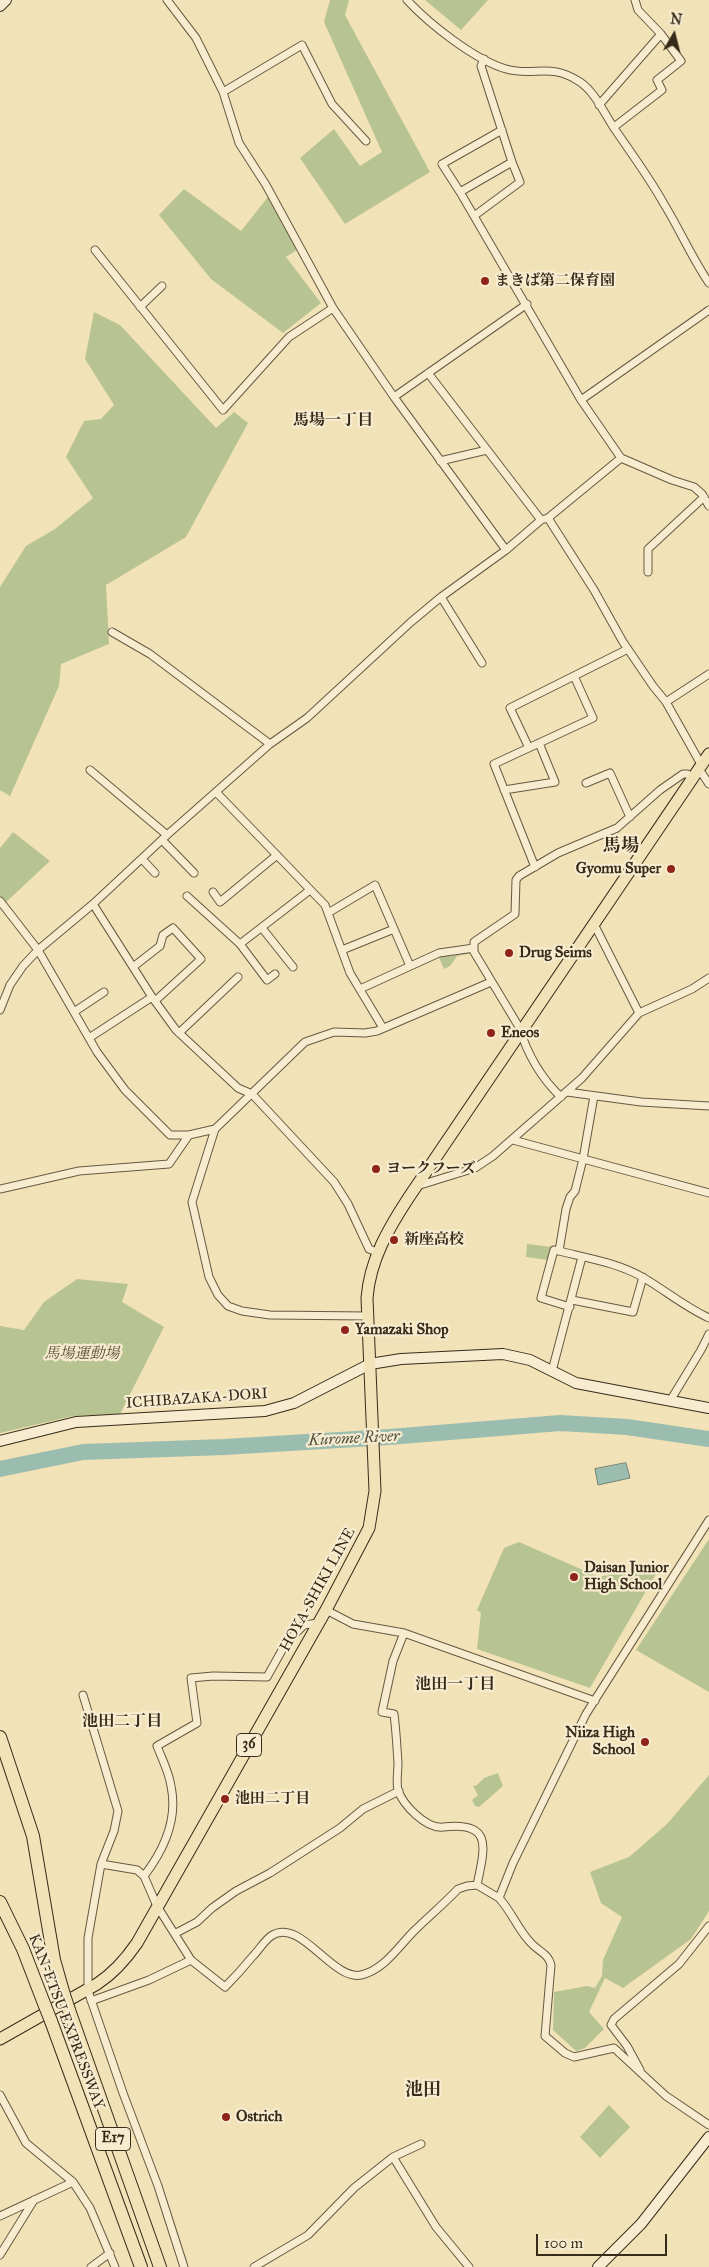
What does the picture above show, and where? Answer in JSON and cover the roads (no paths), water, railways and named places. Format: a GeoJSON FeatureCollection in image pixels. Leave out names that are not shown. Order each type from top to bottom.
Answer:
{"type":"FeatureCollection","features":[{"type":"Feature","properties":{"kind":"highway","name":"KAN-ETSU EXPRESSWAY"},"geometry":{"type":"LineString","coordinates":[[0,1737],[33,1836],[54,1960],[64,1996],[160,2267]]}},
{"type":"Feature","properties":{"kind":"highway","name":"KAN-ETSU EXPRESSWAY"},"geometry":{"type":"LineString","coordinates":[[0,1902],[23,1949],[51,2020],[141,2267]]}},
{"type":"Feature","properties":{"kind":"main road","name":"HOYA-SHIKI LINE"},"geometry":{"type":"LineString","coordinates":[[0,2039],[89,1996],[126,1959],[137,1943],[326,1610],[369,1528],[374,1503],[375,1468],[367,1316],[368,1286],[377,1252],[390,1227],[417,1186],[709,754]]}},
{"type":"Feature","properties":{"kind":"street"},"geometry":{"type":"LineString","coordinates":[[0,6],[6,0]]}},
{"type":"Feature","properties":{"kind":"street"},"geometry":{"type":"LineString","coordinates":[[166,0],[196,38],[223,92],[239,143],[266,185],[333,308],[394,397],[506,550]]}},
{"type":"Feature","properties":{"kind":"street"},"geometry":{"type":"LineString","coordinates":[[407,0],[444,33],[484,59],[507,69],[521,71],[548,70],[567,74],[582,84],[599,104],[665,204],[695,262],[709,283]]}},
{"type":"Feature","properties":{"kind":"street"},"geometry":{"type":"LineString","coordinates":[[614,128],[662,90],[657,80],[681,61],[661,34],[638,10],[635,0]]}},
{"type":"Feature","properties":{"kind":"street"},"geometry":{"type":"LineString","coordinates":[[599,104],[661,34]]}},
{"type":"Feature","properties":{"kind":"street"},"geometry":{"type":"LineString","coordinates":[[223,92],[302,45],[332,104],[366,141]]}},
{"type":"Feature","properties":{"kind":"street"},"geometry":{"type":"LineString","coordinates":[[474,216],[520,182],[481,66],[484,59]]}},
{"type":"Feature","properties":{"kind":"street"},"geometry":{"type":"LineString","coordinates":[[502,130],[442,164],[582,400],[621,458],[672,480],[694,486],[709,506]]}},
{"type":"Feature","properties":{"kind":"street"},"geometry":{"type":"LineString","coordinates":[[460,192],[512,162]]}},
{"type":"Feature","properties":{"kind":"street"},"geometry":{"type":"LineString","coordinates":[[95,250],[223,410],[289,337],[333,308]]}},
{"type":"Feature","properties":{"kind":"street"},"geometry":{"type":"LineString","coordinates":[[140,307],[162,286]]}},
{"type":"Feature","properties":{"kind":"street"},"geometry":{"type":"LineString","coordinates":[[394,397],[526,304]]}},
{"type":"Feature","properties":{"kind":"street"},"geometry":{"type":"LineString","coordinates":[[582,400],[709,310]]}},
{"type":"Feature","properties":{"kind":"street"},"geometry":{"type":"LineString","coordinates":[[428,373],[487,450],[544,519],[594,590],[628,649],[666,702],[699,770],[709,784]]}},
{"type":"Feature","properties":{"kind":"street"},"geometry":{"type":"LineString","coordinates":[[440,461],[487,450]]}},
{"type":"Feature","properties":{"kind":"street"},"geometry":{"type":"LineString","coordinates":[[0,1010],[10,986],[22,966],[164,838],[270,744],[307,718],[411,622],[441,597],[506,550],[621,458]]}},
{"type":"Feature","properties":{"kind":"street"},"geometry":{"type":"LineString","coordinates":[[648,572],[648,549],[704,497]]}},
{"type":"Feature","properties":{"kind":"street"},"geometry":{"type":"LineString","coordinates":[[441,597],[482,663]]}},
{"type":"Feature","properties":{"kind":"street"},"geometry":{"type":"LineString","coordinates":[[112,632],[150,654],[270,744]]}},
{"type":"Feature","properties":{"kind":"street"},"geometry":{"type":"LineString","coordinates":[[529,748],[510,708],[628,649]]}},
{"type":"Feature","properties":{"kind":"street"},"geometry":{"type":"LineString","coordinates":[[666,702],[709,674]]}},
{"type":"Feature","properties":{"kind":"street"},"geometry":{"type":"LineString","coordinates":[[535,867],[494,764],[593,718],[574,676]]}},
{"type":"Feature","properties":{"kind":"street"},"geometry":{"type":"LineString","coordinates":[[504,790],[556,782],[539,743]]}},
{"type":"Feature","properties":{"kind":"street"},"geometry":{"type":"LineString","coordinates":[[90,770],[164,838],[194,873]]}},
{"type":"Feature","properties":{"kind":"street"},"geometry":{"type":"LineString","coordinates":[[699,770],[683,774],[660,790],[617,828],[558,853],[516,880],[515,914],[474,942],[474,948],[491,982],[521,1033],[541,1074],[564,1094],[641,1102],[709,1106]]}},
{"type":"Feature","properties":{"kind":"street"},"geometry":{"type":"LineString","coordinates":[[586,783],[610,773],[630,817]]}},
{"type":"Feature","properties":{"kind":"street"},"geometry":{"type":"LineString","coordinates":[[216,792],[325,905],[350,973],[383,1028]]}},
{"type":"Feature","properties":{"kind":"street"},"geometry":{"type":"LineString","coordinates":[[213,892],[220,902],[277,855]]}},
{"type":"Feature","properties":{"kind":"street"},"geometry":{"type":"LineString","coordinates":[[142,859],[155,873]]}},
{"type":"Feature","properties":{"kind":"street"},"geometry":{"type":"LineString","coordinates":[[328,913],[374,885],[410,966]]}},
{"type":"Feature","properties":{"kind":"street"},"geometry":{"type":"LineString","coordinates":[[240,944],[310,890]]}},
{"type":"Feature","properties":{"kind":"street"},"geometry":{"type":"LineString","coordinates":[[188,896],[240,944],[267,980],[275,974]]}},
{"type":"Feature","properties":{"kind":"street"},"geometry":{"type":"LineString","coordinates":[[0,901],[38,950],[89,1038],[125,1090],[170,1135],[189,1135],[215,1129]]}},
{"type":"Feature","properties":{"kind":"street"},"geometry":{"type":"LineString","coordinates":[[93,904],[153,999],[180,1033],[238,1088],[252,1094],[334,1182],[348,1204],[366,1244],[377,1252]]}},
{"type":"Feature","properties":{"kind":"street"},"geometry":{"type":"LineString","coordinates":[[594,924],[638,1013]]}},
{"type":"Feature","properties":{"kind":"street"},"geometry":{"type":"LineString","coordinates":[[89,1038],[153,999],[201,959],[173,928],[163,935],[160,946],[133,967]]}},
{"type":"Feature","properties":{"kind":"street"},"geometry":{"type":"LineString","coordinates":[[262,928],[293,967]]}},
{"type":"Feature","properties":{"kind":"street"},"geometry":{"type":"LineString","coordinates":[[342,950],[394,929]]}},
{"type":"Feature","properties":{"kind":"street"},"geometry":{"type":"LineString","coordinates":[[360,989],[439,953],[474,948]]}},
{"type":"Feature","properties":{"kind":"street"},"geometry":{"type":"LineString","coordinates":[[180,1033],[238,977]]}},
{"type":"Feature","properties":{"kind":"street"},"geometry":{"type":"LineString","coordinates":[[417,1186],[475,1168],[513,1140],[582,1078],[638,1013],[692,989],[709,978]]}},
{"type":"Feature","properties":{"kind":"street"},"geometry":{"type":"LineString","coordinates":[[367,1316],[270,1315],[242,1311],[228,1306],[218,1295],[209,1277],[192,1202],[215,1129],[305,1042],[334,1032],[365,1033],[383,1028],[491,982]]}},
{"type":"Feature","properties":{"kind":"street"},"geometry":{"type":"LineString","coordinates":[[74,1012],[104,992]]}},
{"type":"Feature","properties":{"kind":"street"},"geometry":{"type":"LineString","coordinates":[[559,1251],[566,1209],[574,1191],[583,1159],[594,1096]]}},
{"type":"Feature","properties":{"kind":"street"},"geometry":{"type":"LineString","coordinates":[[0,1188],[79,1171],[169,1164],[189,1135]]}},
{"type":"Feature","properties":{"kind":"street"},"geometry":{"type":"LineString","coordinates":[[513,1140],[709,1193]]}},
{"type":"Feature","properties":{"kind":"street"},"geometry":{"type":"LineString","coordinates":[[643,1277],[634,1312],[541,1298],[554,1250],[626,1270],[643,1277],[690,1310],[709,1318]]}},
{"type":"Feature","properties":{"kind":"street"},"geometry":{"type":"LineString","coordinates":[[552,1371],[582,1257]]}},
{"type":"Feature","properties":{"kind":"street"},"geometry":{"type":"LineString","coordinates":[[670,1401],[702,1350],[709,1334]]}},
{"type":"Feature","properties":{"kind":"street","name":"ICHIBAZAKA-DORI"},"geometry":{"type":"LineString","coordinates":[[0,1441],[76,1422],[265,1412],[294,1403],[370,1364],[401,1359],[503,1354],[530,1360],[576,1383],[709,1408]]}},
{"type":"Feature","properties":{"kind":"street"},"geometry":{"type":"LineString","coordinates":[[499,1898],[582,1722],[709,1520]]}},
{"type":"Feature","properties":{"kind":"street"},"geometry":{"type":"LineString","coordinates":[[326,1610],[362,1627],[392,1630],[595,1701]]}},
{"type":"Feature","properties":{"kind":"street"},"geometry":{"type":"LineString","coordinates":[[144,1876],[164,1845],[173,1808],[171,1785],[157,1746],[197,1723],[191,1678],[213,1676],[267,1677],[286,1643],[304,1625],[318,1623]]}},
{"type":"Feature","properties":{"kind":"street"},"geometry":{"type":"LineString","coordinates":[[404,1634],[393,1661],[382,1712],[394,1714],[399,1791],[412,1812],[426,1822],[441,1828],[462,1825],[472,1828],[480,1834],[483,1841],[477,1885]]}},
{"type":"Feature","properties":{"kind":"street"},"geometry":{"type":"LineString","coordinates":[[83,1695],[118,1811],[114,1831],[101,1864],[88,1938],[89,1996],[158,2186],[184,2267]]}},
{"type":"Feature","properties":{"kind":"street"},"geometry":{"type":"LineString","coordinates":[[176,1933],[197,1922],[212,1908],[236,1891],[340,1828],[363,1809],[399,1791]]}},
{"type":"Feature","properties":{"kind":"street"},"geometry":{"type":"LineString","coordinates":[[101,1864],[137,1870],[144,1876],[158,1906],[191,1960],[225,1987],[242,1970],[267,1939],[280,1933],[294,1936],[310,1944],[347,1973],[360,1975],[382,1964],[458,1890],[467,1886],[477,1885],[499,1898],[508,1908],[531,1943],[549,1957],[551,1966],[545,2036],[564,2053],[574,2058],[614,2048],[666,2096],[709,2124]]}},
{"type":"Feature","properties":{"kind":"street"},"geometry":{"type":"LineString","coordinates":[[644,2077],[627,2046],[611,2025],[614,2019],[679,1964],[709,1926]]}},
{"type":"Feature","properties":{"kind":"street"},"geometry":{"type":"LineString","coordinates":[[89,1996],[149,1980],[191,1960]]}},
{"type":"Feature","properties":{"kind":"street"},"geometry":{"type":"LineString","coordinates":[[0,2095],[26,2143],[65,2173],[73,2182],[90,2208],[116,2267]]}},
{"type":"Feature","properties":{"kind":"street"},"geometry":{"type":"LineString","coordinates":[[598,2267],[641,2224],[709,2137]]}},
{"type":"Feature","properties":{"kind":"street"},"geometry":{"type":"LineString","coordinates":[[254,2267],[308,2236],[354,2188],[393,2157],[421,2144]]}},
{"type":"Feature","properties":{"kind":"street"},"geometry":{"type":"LineString","coordinates":[[393,2157],[436,2227],[469,2267]]}},
{"type":"Feature","properties":{"kind":"street"},"geometry":{"type":"LineString","coordinates":[[0,2216],[73,2182]]}},
{"type":"Feature","properties":{"kind":"street"},"geometry":{"type":"LineString","coordinates":[[0,2255],[34,2199]]}},
{"type":"Feature","properties":{"kind":"street"},"geometry":{"type":"LineString","coordinates":[[91,2267],[110,2253]]}},
{"type":"Feature","properties":{"kind":"waterway","name":"Kurome River"},"geometry":{"type":"LineString","coordinates":[[0,1469],[83,1452],[224,1447],[389,1437],[560,1423],[627,1427],[709,1439]]}},
{"type":"Feature","properties":{"kind":"place","name":"まきば第二保育園"},"geometry":{"type":"Point","coordinates":[485,281]}},
{"type":"Feature","properties":{"kind":"place","name":"Gyomu Super"},"geometry":{"type":"Point","coordinates":[671,869]}},
{"type":"Feature","properties":{"kind":"place","name":"Drug Seims"},"geometry":{"type":"Point","coordinates":[509,953]}},
{"type":"Feature","properties":{"kind":"place","name":"Eneos"},"geometry":{"type":"Point","coordinates":[491,1033]}},
{"type":"Feature","properties":{"kind":"place","name":"ヨークフーズ"},"geometry":{"type":"Point","coordinates":[376,1169]}},
{"type":"Feature","properties":{"kind":"place","name":"新座高校"},"geometry":{"type":"Point","coordinates":[394,1240]}},
{"type":"Feature","properties":{"kind":"place","name":"Yamazaki Shop"},"geometry":{"type":"Point","coordinates":[345,1330]}},
{"type":"Feature","properties":{"kind":"place","name":"Daisan Junior High School"},"geometry":{"type":"Point","coordinates":[574,1577]}},
{"type":"Feature","properties":{"kind":"place","name":"Niiza High School"},"geometry":{"type":"Point","coordinates":[645,1742]}},
{"type":"Feature","properties":{"kind":"place","name":"池田二丁目"},"geometry":{"type":"Point","coordinates":[225,1799]}},
{"type":"Feature","properties":{"kind":"place","name":"Ostrich"},"geometry":{"type":"Point","coordinates":[226,2117]}},
{"type":"Feature","properties":{"kind":"district","name":"馬場一丁目"},"geometry":{"type":"Point","coordinates":[333,421]}},
{"type":"Feature","properties":{"kind":"district","name":"馬場"},"geometry":{"type":"Point","coordinates":[621,847]}},
{"type":"Feature","properties":{"kind":"district","name":"池田一丁目"},"geometry":{"type":"Point","coordinates":[455,1685]}},
{"type":"Feature","properties":{"kind":"district","name":"池田二丁目"},"geometry":{"type":"Point","coordinates":[122,1722]}},
{"type":"Feature","properties":{"kind":"district","name":"池田"},"geometry":{"type":"Point","coordinates":[423,2091]}},
{"type":"Feature","properties":{"kind":"park label","name":"馬場運動場"},"geometry":{"type":"Point","coordinates":[82,1354]}}]}
